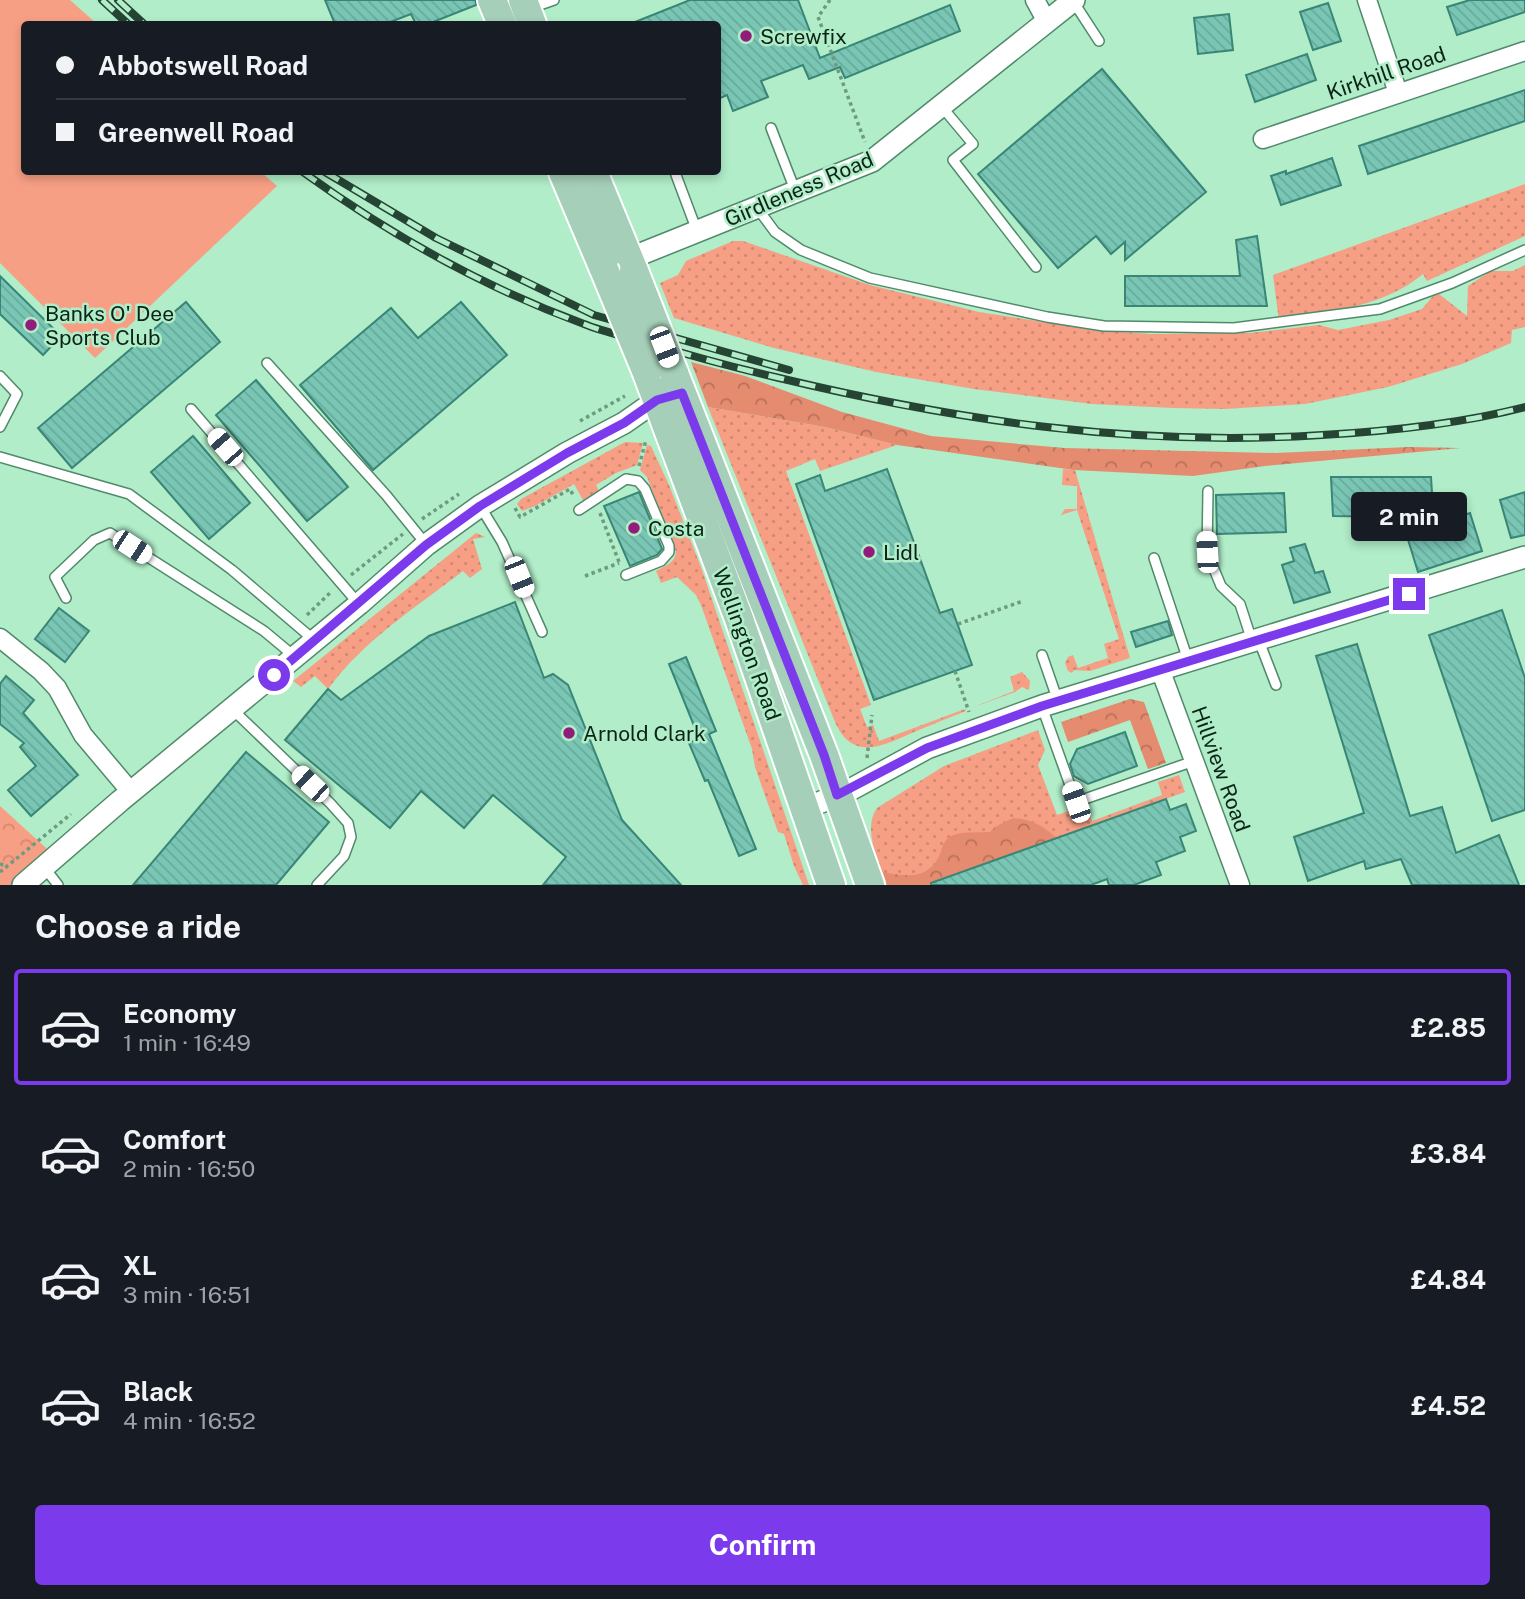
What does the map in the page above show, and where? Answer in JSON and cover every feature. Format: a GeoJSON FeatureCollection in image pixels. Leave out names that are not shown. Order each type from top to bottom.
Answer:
{"type":"FeatureCollection","features":[{"type":"Feature","properties":{"kind":"main road"},"geometry":{"type":"LineString","coordinates":[[492,0],[501,21]]}},
{"type":"Feature","properties":{"kind":"main road","name":"Wellington Road"},"geometry":{"type":"LineString","coordinates":[[565,175],[622,266]]}},
{"type":"Feature","properties":{"kind":"main road","name":"Wellington Road"},"geometry":{"type":"LineString","coordinates":[[594,175],[622,266],[665,385],[737,616],[831,885]]}},
{"type":"Feature","properties":{"kind":"main road","name":"Wellington Road"},"geometry":{"type":"LineString","coordinates":[[665,385],[824,755],[870,885]]}},
{"type":"Feature","properties":{"kind":"street"},"geometry":{"type":"LineString","coordinates":[[1035,0],[1047,22]]}},
{"type":"Feature","properties":{"kind":"street"},"geometry":{"type":"LineString","coordinates":[[1367,0],[1398,93]]}},
{"type":"Feature","properties":{"kind":"street","name":"Girdleness Road"},"geometry":{"type":"LineString","coordinates":[[622,266],[697,232],[872,161],[1073,1]]}},
{"type":"Feature","properties":{"kind":"street","name":"Kirkhill Road"},"geometry":{"type":"LineString","coordinates":[[1263,139],[1525,51]]}},
{"type":"Feature","properties":{"kind":"street"},"geometry":{"type":"LineString","coordinates":[[23,885],[426,545],[480,506],[567,453],[624,423],[665,385]]}},
{"type":"Feature","properties":{"kind":"street"},"geometry":{"type":"LineString","coordinates":[[804,808],[837,795],[910,755],[1050,704],[1525,557]]}},
{"type":"Feature","properties":{"kind":"street"},"geometry":{"type":"LineString","coordinates":[[0,638],[41,671],[57,688],[83,735],[131,792]]}},
{"type":"Feature","properties":{"kind":"street","name":"Hillview Road"},"geometry":{"type":"LineString","coordinates":[[1160,669],[1240,885]]}},
{"type":"Feature","properties":{"kind":"lane"},"geometry":{"type":"LineString","coordinates":[[527,11],[554,0]]}},
{"type":"Feature","properties":{"kind":"lane"},"geometry":{"type":"LineString","coordinates":[[1073,1],[1099,40]]}},
{"type":"Feature","properties":{"kind":"lane"},"geometry":{"type":"LineString","coordinates":[[942,107],[973,144],[953,160],[1037,267]]}},
{"type":"Feature","properties":{"kind":"lane"},"geometry":{"type":"LineString","coordinates":[[771,128],[796,192]]}},
{"type":"Feature","properties":{"kind":"lane"},"geometry":{"type":"LineString","coordinates":[[676,175],[697,232]]}},
{"type":"Feature","properties":{"kind":"lane"},"geometry":{"type":"LineString","coordinates":[[757,207],[775,232],[801,250],[870,278],[1047,317],[1104,326],[1234,328],[1380,309],[1452,284],[1525,250]]}},
{"type":"Feature","properties":{"kind":"lane"},"geometry":{"type":"LineString","coordinates":[[267,363],[386,495],[426,545]]}},
{"type":"Feature","properties":{"kind":"lane"},"geometry":{"type":"LineString","coordinates":[[0,376],[17,394],[0,427]]}},
{"type":"Feature","properties":{"kind":"lane"},"geometry":{"type":"LineString","coordinates":[[191,409],[359,604]]}},
{"type":"Feature","properties":{"kind":"lane"},"geometry":{"type":"LineString","coordinates":[[0,457],[129,494],[232,570],[314,640]]}},
{"type":"Feature","properties":{"kind":"lane"},"geometry":{"type":"LineString","coordinates":[[580,510],[626,479],[638,481],[643,486],[669,546],[669,552],[661,561],[628,575]]}},
{"type":"Feature","properties":{"kind":"lane"},"geometry":{"type":"LineString","coordinates":[[1208,491],[1207,552],[1221,586],[1240,604],[1276,685]]}},
{"type":"Feature","properties":{"kind":"lane"},"geometry":{"type":"LineString","coordinates":[[480,506],[514,565],[542,632]]}},
{"type":"Feature","properties":{"kind":"lane"},"geometry":{"type":"LineString","coordinates":[[66,598],[55,578],[94,540],[110,533],[264,631],[296,657]]}},
{"type":"Feature","properties":{"kind":"lane"},"geometry":{"type":"LineString","coordinates":[[1154,558],[1188,660]]}},
{"type":"Feature","properties":{"kind":"lane"},"geometry":{"type":"LineString","coordinates":[[1042,655],[1050,704],[1076,802],[1194,761]]}},
{"type":"Feature","properties":{"kind":"lane"},"geometry":{"type":"LineString","coordinates":[[232,709],[348,823],[351,837],[344,856],[317,885]]}},
{"type":"Feature","properties":{"kind":"lane"},"geometry":{"type":"LineString","coordinates":[[44,867],[58,885]]}},
{"type":"Feature","properties":{"kind":"path"},"geometry":{"type":"LineString","coordinates":[[830,0],[818,17],[872,161]]}},
{"type":"Feature","properties":{"kind":"path"},"geometry":{"type":"LineString","coordinates":[[630,470],[638,468],[646,439]]}},
{"type":"Feature","properties":{"kind":"path"},"geometry":{"type":"LineString","coordinates":[[504,492],[520,517],[570,489],[584,516],[598,508],[619,562]]}},
{"type":"Feature","properties":{"kind":"path"},"geometry":{"type":"LineString","coordinates":[[585,576],[624,560],[628,575]]}},
{"type":"Feature","properties":{"kind":"path"},"geometry":{"type":"LineString","coordinates":[[958,624],[1023,601]]}},
{"type":"Feature","properties":{"kind":"path"},"geometry":{"type":"LineString","coordinates":[[955,671],[976,730]]}},
{"type":"Feature","properties":{"kind":"path"},"geometry":{"type":"LineString","coordinates":[[865,781],[872,715]]}},
{"type":"Feature","properties":{"kind":"path"},"geometry":{"type":"LineString","coordinates":[[0,864],[7,866]]}},
{"type":"Feature","properties":{"kind":"green space"},"geometry":{"type":"Polygon","coordinates":[[[0,0],[70,0],[94,21],[21,21],[21,175],[264,175],[277,186],[95,358],[0,263],[0,0]]]}},
{"type":"Feature","properties":{"kind":"green space"},"geometry":{"type":"Polygon","coordinates":[[[1525,184],[1525,236],[1427,281],[1423,274],[1408,285],[1373,301],[1279,321],[1273,275],[1525,184]]]}},
{"type":"Feature","properties":{"kind":"green space"},"geometry":{"type":"Polygon","coordinates":[[[733,241],[743,241],[870,285],[979,312],[1097,330],[1150,334],[1250,333],[1319,325],[1338,330],[1389,320],[1422,309],[1433,296],[1439,294],[1467,316],[1468,286],[1491,271],[1513,271],[1525,265],[1525,327],[1512,330],[1511,343],[1462,364],[1388,387],[1305,404],[1225,409],[1092,404],[974,389],[876,372],[774,348],[674,318],[660,283],[678,275],[686,261],[733,241]]]}},
{"type":"Feature","properties":{"kind":"green space"},"geometry":{"type":"Polygon","coordinates":[[[691,362],[745,376],[842,412],[931,436],[1064,448],[1276,453],[1409,447],[1461,448],[1265,466],[1193,476],[1074,470],[897,445],[825,427],[708,407],[691,362]]]}},
{"type":"Feature","properties":{"kind":"green space"},"geometry":{"type":"Polygon","coordinates":[[[708,407],[825,427],[897,445],[820,471],[815,459],[786,471],[871,705],[860,709],[867,727],[873,725],[879,741],[965,709],[966,711],[881,745],[860,747],[842,735],[708,407]]]}},
{"type":"Feature","properties":{"kind":"green space"},"geometry":{"type":"Polygon","coordinates":[[[625,442],[643,443],[637,465],[596,485],[599,491],[583,500],[574,484],[522,511],[517,504],[521,499],[625,442]]]}},
{"type":"Feature","properties":{"kind":"green space"},"geometry":{"type":"Polygon","coordinates":[[[647,445],[651,446],[669,485],[701,567],[809,885],[803,885],[784,834],[778,832],[701,605],[696,595],[677,577],[661,583],[656,571],[672,562],[676,552],[647,477],[640,470],[647,445]]]}},
{"type":"Feature","properties":{"kind":"green space"},"geometry":{"type":"Polygon","coordinates":[[[1063,469],[1075,470],[1130,658],[1090,671],[1074,670],[1072,673],[1068,671],[1065,663],[1068,657],[1073,655],[1078,668],[1108,658],[1104,644],[1119,639],[1077,510],[1061,515],[1065,509],[1077,509],[1077,486],[1062,485],[1063,469]]]}},
{"type":"Feature","properties":{"kind":"green space"},"geometry":{"type":"Polygon","coordinates":[[[476,533],[485,537],[473,539],[482,569],[470,578],[463,571],[409,611],[357,655],[328,689],[315,676],[301,687],[293,681],[476,533]]]}},
{"type":"Feature","properties":{"kind":"green space"},"geometry":{"type":"Polygon","coordinates":[[[1022,672],[1030,681],[1029,690],[1022,687],[1015,692],[971,708],[1014,691],[1010,677],[1022,672]]]}},
{"type":"Feature","properties":{"kind":"green space"},"geometry":{"type":"Polygon","coordinates":[[[1130,699],[1144,702],[1166,763],[1148,769],[1130,720],[1068,742],[1061,722],[1130,699]]]}},
{"type":"Feature","properties":{"kind":"green space"},"geometry":{"type":"Polygon","coordinates":[[[1038,730],[1045,750],[1038,765],[1057,815],[1086,805],[1092,821],[1162,795],[1158,782],[1179,775],[1185,792],[947,878],[887,885],[871,836],[877,808],[944,766],[1038,730]]]}},
{"type":"Feature","properties":{"kind":"green space"},"geometry":{"type":"Polygon","coordinates":[[[0,806],[56,857],[23,885],[0,885],[0,806]]]}},
{"type":"Feature","properties":{"kind":"green space"},"geometry":{"type":"Polygon","coordinates":[[[1013,818],[1037,824],[1057,838],[947,877],[949,885],[887,885],[883,872],[916,875],[930,868],[951,836],[990,832],[1013,818]]]}},
{"type":"Feature","properties":{"kind":"building"},"geometry":{"type":"Polygon","coordinates":[[[325,0],[476,0],[476,5],[436,21],[414,21],[411,14],[393,21],[334,21],[325,0]]]}},
{"type":"Feature","properties":{"kind":"building"},"geometry":{"type":"Polygon","coordinates":[[[690,0],[798,0],[820,58],[950,5],[960,31],[845,78],[840,67],[809,79],[803,65],[761,81],[768,97],[733,111],[727,95],[721,98],[721,21],[638,21],[690,0]]]}},
{"type":"Feature","properties":{"kind":"building"},"geometry":{"type":"Polygon","coordinates":[[[1470,0],[1525,0],[1525,12],[1457,35],[1447,7],[1470,0]]]}},
{"type":"Feature","properties":{"kind":"building"},"geometry":{"type":"Polygon","coordinates":[[[1328,3],[1341,41],[1313,50],[1300,12],[1328,3]]]}},
{"type":"Feature","properties":{"kind":"building"},"geometry":{"type":"Polygon","coordinates":[[[1229,14],[1233,50],[1198,54],[1194,18],[1229,14]]]}},
{"type":"Feature","properties":{"kind":"building"},"geometry":{"type":"Polygon","coordinates":[[[1307,54],[1316,80],[1255,102],[1246,75],[1307,54]]]}},
{"type":"Feature","properties":{"kind":"building"},"geometry":{"type":"Polygon","coordinates":[[[1102,69],[1206,192],[1125,260],[1125,242],[1111,254],[1096,236],[1058,268],[978,174],[1102,69]]]}},
{"type":"Feature","properties":{"kind":"building"},"geometry":{"type":"Polygon","coordinates":[[[1525,90],[1525,121],[1368,174],[1359,146],[1525,90]]]}},
{"type":"Feature","properties":{"kind":"building"},"geometry":{"type":"Polygon","coordinates":[[[1332,158],[1341,185],[1281,205],[1271,176],[1286,171],[1286,174],[1332,158]]]}},
{"type":"Feature","properties":{"kind":"building"},"geometry":{"type":"Polygon","coordinates":[[[1257,236],[1267,306],[1125,306],[1125,276],[1240,276],[1236,240],[1257,236]]]}},
{"type":"Feature","properties":{"kind":"building","name":"Banks O' Dee Sports Club"},"geometry":{"type":"Polygon","coordinates":[[[0,276],[61,336],[43,355],[0,314],[0,276]]]}},
{"type":"Feature","properties":{"kind":"building"},"geometry":{"type":"Polygon","coordinates":[[[186,302],[220,342],[72,468],[38,428],[186,302]]]}},
{"type":"Feature","properties":{"kind":"building"},"geometry":{"type":"Polygon","coordinates":[[[461,302],[507,355],[373,470],[300,385],[391,308],[418,338],[461,302]]]}},
{"type":"Feature","properties":{"kind":"building"},"geometry":{"type":"Polygon","coordinates":[[[256,380],[348,487],[307,521],[216,415],[256,380]]]}},
{"type":"Feature","properties":{"kind":"building"},"geometry":{"type":"Polygon","coordinates":[[[193,436],[250,503],[209,539],[151,472],[193,436]]]}},
{"type":"Feature","properties":{"kind":"building","name":"Lidl"},"geometry":{"type":"Polygon","coordinates":[[[887,469],[940,613],[952,609],[972,665],[874,700],[796,484],[820,475],[825,491],[887,469]]]}},
{"type":"Feature","properties":{"kind":"building"},"geometry":{"type":"Polygon","coordinates":[[[1331,477],[1431,477],[1434,524],[1470,513],[1482,551],[1418,572],[1401,517],[1333,516],[1331,477]]]}},
{"type":"Feature","properties":{"kind":"building","name":"Costa"},"geometry":{"type":"Polygon","coordinates":[[[639,492],[662,549],[657,555],[630,566],[604,506],[639,492]]]}},
{"type":"Feature","properties":{"kind":"building"},"geometry":{"type":"Polygon","coordinates":[[[1525,492],[1525,535],[1511,538],[1500,500],[1525,492]]]}},
{"type":"Feature","properties":{"kind":"building"},"geometry":{"type":"Polygon","coordinates":[[[1284,493],[1286,532],[1217,534],[1216,495],[1284,493]]]}},
{"type":"Feature","properties":{"kind":"building"},"geometry":{"type":"Polygon","coordinates":[[[1305,544],[1315,573],[1323,571],[1330,592],[1294,603],[1282,565],[1294,561],[1290,548],[1305,544]]]}},
{"type":"Feature","properties":{"kind":"building"},"geometry":{"type":"Polygon","coordinates":[[[515,602],[544,678],[553,674],[568,685],[622,820],[681,885],[543,885],[566,857],[493,795],[464,828],[421,791],[390,828],[285,740],[328,689],[341,700],[429,636],[515,602]]]}},
{"type":"Feature","properties":{"kind":"building"},"geometry":{"type":"Polygon","coordinates":[[[59,608],[89,631],[65,662],[35,639],[59,608]]]}},
{"type":"Feature","properties":{"kind":"building"},"geometry":{"type":"Polygon","coordinates":[[[1502,610],[1525,678],[1525,810],[1492,821],[1429,635],[1502,610]]]}},
{"type":"Feature","properties":{"kind":"building"},"geometry":{"type":"Polygon","coordinates":[[[1168,621],[1172,635],[1136,647],[1131,632],[1168,621]]]}},
{"type":"Feature","properties":{"kind":"building"},"geometry":{"type":"Polygon","coordinates":[[[1357,644],[1410,816],[1442,807],[1456,853],[1499,835],[1519,885],[1412,885],[1401,859],[1366,869],[1364,861],[1308,881],[1294,837],[1364,813],[1316,656],[1357,644]]]}},
{"type":"Feature","properties":{"kind":"building"},"geometry":{"type":"Polygon","coordinates":[[[686,657],[716,731],[709,734],[756,849],[739,856],[708,780],[705,781],[689,743],[705,736],[699,738],[669,664],[686,657]]]}},
{"type":"Feature","properties":{"kind":"building"},"geometry":{"type":"Polygon","coordinates":[[[6,676],[34,700],[23,713],[78,775],[31,816],[8,790],[36,766],[20,747],[24,743],[0,724],[0,684],[6,676]]]}},
{"type":"Feature","properties":{"kind":"building"},"geometry":{"type":"Polygon","coordinates":[[[1125,732],[1137,766],[1088,784],[1074,776],[1070,764],[1077,749],[1125,732]]]}},
{"type":"Feature","properties":{"kind":"building"},"geometry":{"type":"Polygon","coordinates":[[[246,752],[329,822],[276,885],[133,885],[246,752]]]}},
{"type":"Feature","properties":{"kind":"building"},"geometry":{"type":"Polygon","coordinates":[[[1166,799],[1170,810],[1186,804],[1196,831],[1180,837],[1185,851],[1156,862],[1161,875],[1134,885],[1109,885],[1107,879],[1091,885],[931,885],[931,883],[1166,799]]]}},
{"type":"Feature","properties":{"kind":"railway"},"geometry":{"type":"LineString","coordinates":[[102,0],[125,21]]}},
{"type":"Feature","properties":{"kind":"railway"},"geometry":{"type":"LineString","coordinates":[[118,0],[141,21]]}},
{"type":"Feature","properties":{"kind":"railway"},"geometry":{"type":"LineString","coordinates":[[307,175],[403,238],[473,276],[591,327],[743,369],[911,406],[979,418],[1115,434],[1252,438],[1399,429],[1475,418],[1525,407]]}},
{"type":"Feature","properties":{"kind":"railway"},"geometry":{"type":"LineString","coordinates":[[330,175],[436,238],[594,315],[789,370]]}},
{"type":"Feature","properties":{"kind":"place","name":"Screwfix"},"geometry":{"type":"Point","coordinates":[746,36]}},
{"type":"Feature","properties":{"kind":"place","name":"Banks O' Dee Sports Club"},"geometry":{"type":"Point","coordinates":[31,325]}},
{"type":"Feature","properties":{"kind":"place","name":"Costa"},"geometry":{"type":"Point","coordinates":[634,528]}},
{"type":"Feature","properties":{"kind":"place","name":"Lidl"},"geometry":{"type":"Point","coordinates":[869,552]}},
{"type":"Feature","properties":{"kind":"place","name":"Arnold Clark"},"geometry":{"type":"Point","coordinates":[569,733]}},
{"type":"Feature","properties":{"kind":"route"},"geometry":{"type":"LineString","coordinates":[[274,675],[426,545],[480,506],[567,453],[624,423],[657,400],[682,393],[824,755],[837,795],[910,755],[1042,706],[1409,594]]}}]}
